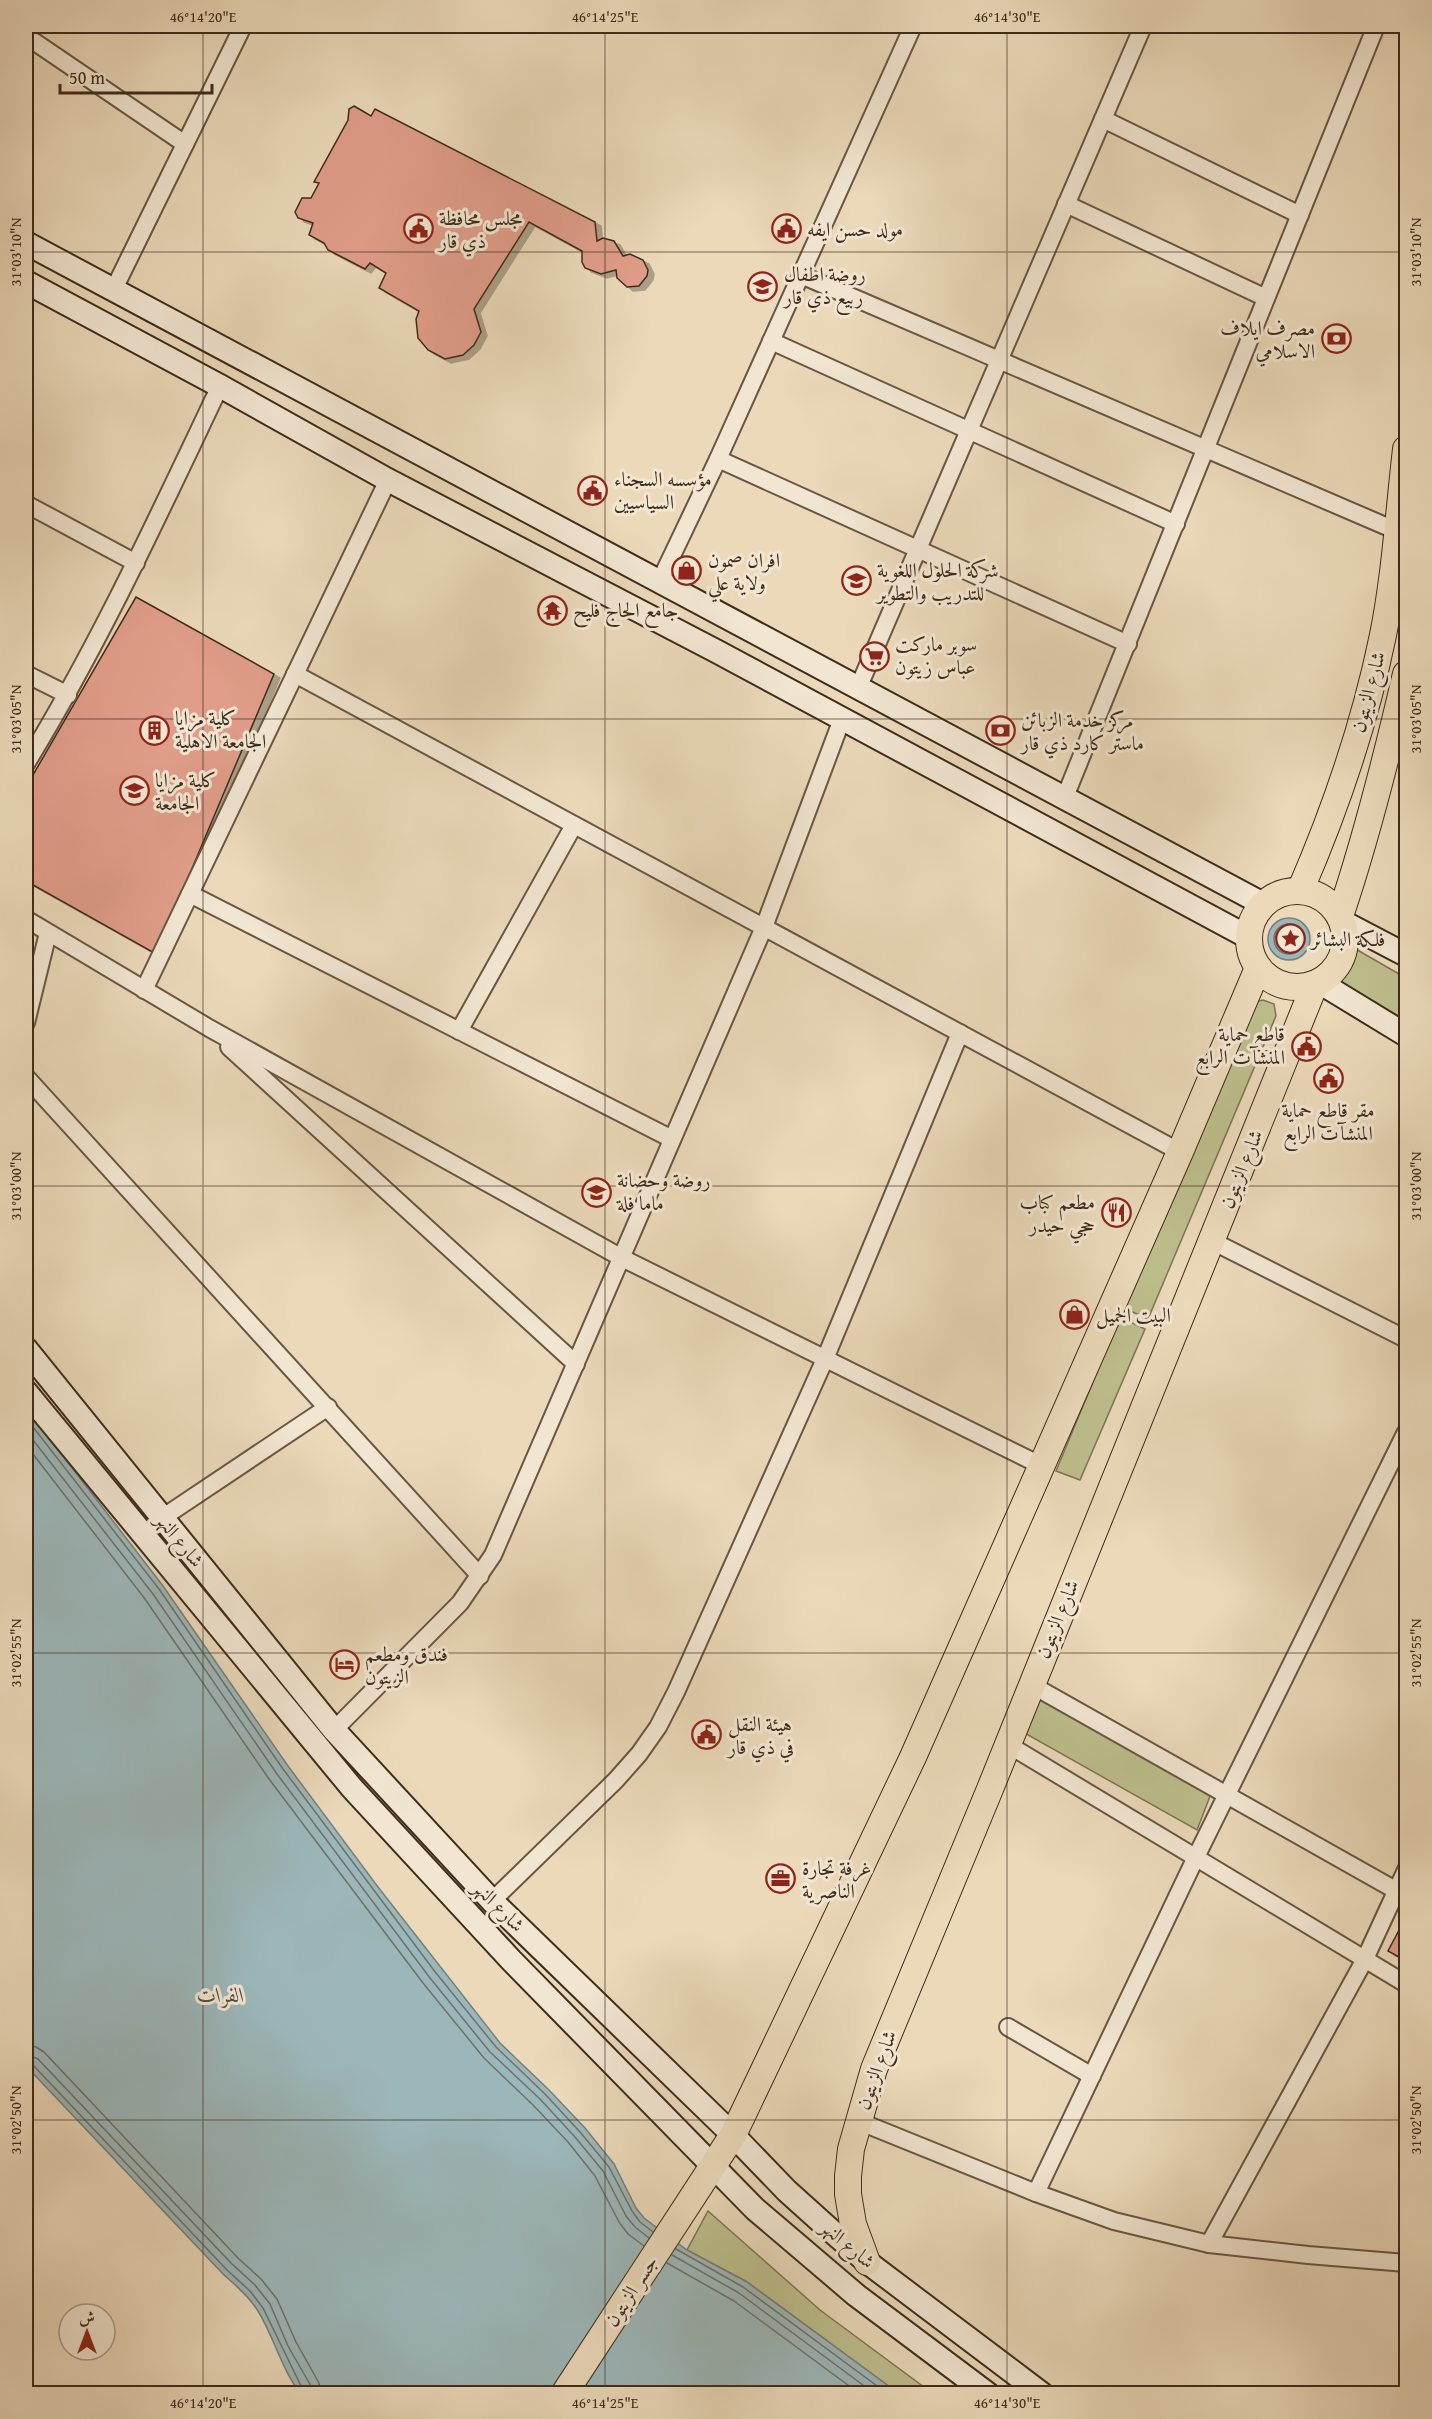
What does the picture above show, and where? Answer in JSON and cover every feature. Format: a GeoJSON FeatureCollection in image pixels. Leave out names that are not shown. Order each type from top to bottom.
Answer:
{"type":"FeatureCollection","features":[{"type":"Feature","properties":{"kind":"main road"},"geometry":{"type":"LineString","coordinates":[[26,243],[1263,904]]}},
{"type":"Feature","properties":{"kind":"main road"},"geometry":{"type":"LineString","coordinates":[[26,282],[220,386],[388,480],[716,651],[1248,937]]}},
{"type":"Feature","properties":{"kind":"main road","name":"شارع الزيتون"},"geometry":{"type":"LineString","coordinates":[[1300,891],[1325,833],[1368,700],[1384,633],[1407,449]]}},
{"type":"Feature","properties":{"kind":"main road"},"geometry":{"type":"LineString","coordinates":[[716,651],[733,620]]}},
{"type":"Feature","properties":{"kind":"main road","name":"شارع الزيتون"},"geometry":{"type":"LineString","coordinates":[[1341,919],[1377,795],[1407,674]]}},
{"type":"Feature","properties":{"kind":"main road"},"geometry":{"type":"LineString","coordinates":[[1300,891],[1316,894],[1330,903],[1341,919],[1346,936],[1345,949],[1340,963],[1331,974],[1317,983],[1300,987],[1284,986],[1269,979],[1258,968],[1249,948],[1248,937],[1255,914],[1263,904],[1286,892],[1300,891]]}},
{"type":"Feature","properties":{"kind":"main road"},"geometry":{"type":"LineString","coordinates":[[1341,919],[1407,956]]}},
{"type":"Feature","properties":{"kind":"main road"},"geometry":{"type":"LineString","coordinates":[[714,2165],[733,2135],[913,1757],[1180,1152],[1258,968]]}},
{"type":"Feature","properties":{"kind":"main road"},"geometry":{"type":"LineString","coordinates":[[1317,983],[1407,1035]]}},
{"type":"Feature","properties":{"kind":"main road","name":"شارع الزيتون"},"geometry":{"type":"LineString","coordinates":[[867,2262],[853,2224],[848,2194],[851,2149],[874,2069],[1317,983]]}},
{"type":"Feature","properties":{"kind":"main road","name":"شارع النهر"},"geometry":{"type":"LineString","coordinates":[[26,1350],[334,1730],[492,1901],[733,2135],[787,2192],[867,2262],[1042,2394]]}},
{"type":"Feature","properties":{"kind":"main road","name":"شارع النهر"},"geometry":{"type":"LineString","coordinates":[[26,1392],[352,1788],[511,1960],[755,2209],[856,2295],[988,2394]]}},
{"type":"Feature","properties":{"kind":"main road","name":"جسر الزيتون"},"geometry":{"type":"LineString","coordinates":[[564,2394],[714,2165]]}},
{"type":"Feature","properties":{"kind":"street"},"geometry":{"type":"LineString","coordinates":[[114,289],[243,26]]}},
{"type":"Feature","properties":{"kind":"street"},"geometry":{"type":"LineString","coordinates":[[659,583],[718,459],[913,26]]}},
{"type":"Feature","properties":{"kind":"street"},"geometry":{"type":"LineString","coordinates":[[858,686],[1143,26]]}},
{"type":"Feature","properties":{"kind":"street"},"geometry":{"type":"LineString","coordinates":[[1065,797],[1376,26]]}},
{"type":"Feature","properties":{"kind":"street"},"geometry":{"type":"LineString","coordinates":[[26,36],[185,144]]}},
{"type":"Feature","properties":{"kind":"street"},"geometry":{"type":"LineString","coordinates":[[1103,119],[1300,215]]}},
{"type":"Feature","properties":{"kind":"street"},"geometry":{"type":"LineString","coordinates":[[1066,204],[1266,298]]}},
{"type":"Feature","properties":{"kind":"street"},"geometry":{"type":"LineString","coordinates":[[801,275],[1397,531]]}},
{"type":"Feature","properties":{"kind":"street"},"geometry":{"type":"LineString","coordinates":[[771,342],[1176,524]]}},
{"type":"Feature","properties":{"kind":"street"},"geometry":{"type":"LineString","coordinates":[[26,764],[68,695],[136,563],[220,386]]}},
{"type":"Feature","properties":{"kind":"street"},"geometry":{"type":"LineString","coordinates":[[718,459],[1128,644]]}},
{"type":"Feature","properties":{"kind":"street"},"geometry":{"type":"LineString","coordinates":[[144,990],[388,480]]}},
{"type":"Feature","properties":{"kind":"street"},"geometry":{"type":"LineString","coordinates":[[26,504],[136,563]]}},
{"type":"Feature","properties":{"kind":"street"},"geometry":{"type":"LineString","coordinates":[[26,674],[68,695]]}},
{"type":"Feature","properties":{"kind":"street"},"geometry":{"type":"LineString","coordinates":[[295,674],[1180,1152]]}},
{"type":"Feature","properties":{"kind":"street"},"geometry":{"type":"LineString","coordinates":[[334,1730],[460,1603],[494,1555],[764,927],[842,719]]}},
{"type":"Feature","properties":{"kind":"street"},"geometry":{"type":"LineString","coordinates":[[459,1031],[574,825]]}},
{"type":"Feature","properties":{"kind":"street"},"geometry":{"type":"LineString","coordinates":[[190,894],[672,1139]]}},
{"type":"Feature","properties":{"kind":"street"},"geometry":{"type":"LineString","coordinates":[[26,919],[209,1028],[622,1258],[1040,1465]]}},
{"type":"Feature","properties":{"kind":"street"},"geometry":{"type":"LineString","coordinates":[[26,1023],[48,933]]}},
{"type":"Feature","properties":{"kind":"street"},"geometry":{"type":"LineString","coordinates":[[209,1028],[576,1364]]}},
{"type":"Feature","properties":{"kind":"street"},"geometry":{"type":"LineString","coordinates":[[492,1901],[616,1780],[639,1754],[658,1727],[676,1692],[825,1359],[960,1034]]}},
{"type":"Feature","properties":{"kind":"street"},"geometry":{"type":"LineString","coordinates":[[26,1077],[480,1576]]}},
{"type":"Feature","properties":{"kind":"street"},"geometry":{"type":"LineString","coordinates":[[1212,1241],[1407,1339]]}},
{"type":"Feature","properties":{"kind":"street"},"geometry":{"type":"LineString","coordinates":[[162,1518],[328,1407]]}},
{"type":"Feature","properties":{"kind":"street"},"geometry":{"type":"LineString","coordinates":[[1036,2193],[1196,1857],[1407,1432]]}},
{"type":"Feature","properties":{"kind":"street"},"geometry":{"type":"LineString","coordinates":[[1030,1684],[1397,1891]]}},
{"type":"Feature","properties":{"kind":"street"},"geometry":{"type":"LineString","coordinates":[[1007,1744],[1407,1984]]}},
{"type":"Feature","properties":{"kind":"street"},"geometry":{"type":"LineString","coordinates":[[1209,2244],[1365,1959],[1407,1870]]}},
{"type":"Feature","properties":{"kind":"street"},"geometry":{"type":"LineString","coordinates":[[1008,2027],[1092,2076]]}},
{"type":"Feature","properties":{"kind":"street"},"geometry":{"type":"LineString","coordinates":[[858,2121],[1036,2193],[1114,2221],[1209,2244],[1407,2263]]}},
{"type":"Feature","properties":{"kind":"green space"},"geometry":{"type":"Polygon","coordinates":[[[1354,948],[1406,978],[1406,1024],[1335,985],[1354,948]]]}},
{"type":"Feature","properties":{"kind":"green space"},"geometry":{"type":"Polygon","coordinates":[[[1263,1000],[1274,1004],[1276,1016],[1148,1319],[1124,1308],[1255,1002],[1263,1000]]]}},
{"type":"Feature","properties":{"kind":"green space"},"geometry":{"type":"Polygon","coordinates":[[[1120,1317],[1145,1329],[1080,1480],[1056,1471],[1120,1317]]]}},
{"type":"Feature","properties":{"kind":"green space"},"geometry":{"type":"Polygon","coordinates":[[[1040,1698],[1212,1791],[1197,1830],[1021,1731],[1040,1698]]]}},
{"type":"Feature","properties":{"kind":"green space"},"geometry":{"type":"Polygon","coordinates":[[[708,2211],[820,2310],[932,2393],[898,2393],[747,2282],[687,2250],[708,2211]]]}},
{"type":"Feature","properties":{"kind":"water"},"geometry":{"type":"Polygon","coordinates":[[[1289,918],[1304,924],[1310,939],[1304,954],[1289,960],[1274,954],[1268,939],[1274,924],[1289,918]]]}},
{"type":"Feature","properties":{"kind":"water","name":"الفرات"},"geometry":{"type":"Polygon","coordinates":[[[26,1408],[163,1586],[288,1766],[378,1887],[500,2043],[585,2128],[614,2164],[636,2208],[644,2218],[687,2250],[747,2282],[898,2393],[300,2393],[264,2321],[250,2300],[26,2066],[26,1408]]]}},
{"type":"Feature","properties":{"kind":"building","name":"مجلس محافظة ذي قار"},"geometry":{"type":"Polygon","coordinates":[[[354,106],[371,116],[375,109],[595,222],[597,241],[603,238],[614,241],[623,256],[630,254],[643,260],[648,270],[647,276],[639,286],[627,287],[617,278],[616,270],[601,274],[585,268],[582,262],[582,251],[529,222],[474,309],[481,332],[474,345],[463,355],[445,359],[428,350],[418,338],[416,319],[419,311],[379,288],[386,273],[370,263],[365,269],[328,250],[324,243],[309,235],[313,223],[298,218],[295,212],[302,198],[311,198],[319,183],[314,182],[348,120],[349,109],[354,106]]]}},
{"type":"Feature","properties":{"kind":"building","name":"كلية مزايا الجامعة الاهلية"},"geometry":{"type":"Polygon","coordinates":[[[136,597],[274,674],[156,954],[26,881],[26,787],[136,597]]]}},
{"type":"Feature","properties":{"kind":"building"},"geometry":{"type":"Polygon","coordinates":[[[1406,1917],[1406,1961],[1388,1951],[1406,1917]]]}},
{"type":"Feature","properties":{"kind":"place","name":"مجلس محافظة ذي قار"},"geometry":{"type":"Point","coordinates":[418,229]}},
{"type":"Feature","properties":{"kind":"place","name":"مولد حسن ايفه"},"geometry":{"type":"Point","coordinates":[786,229]}},
{"type":"Feature","properties":{"kind":"place","name":"روضة اطفال ربيع ذي قار"},"geometry":{"type":"Point","coordinates":[763,286]}},
{"type":"Feature","properties":{"kind":"place","name":"مصرف ايلاف الاسلامي"},"geometry":{"type":"Point","coordinates":[1336,339]}},
{"type":"Feature","properties":{"kind":"place","name":"مؤسسه السجناء السياسيين"},"geometry":{"type":"Point","coordinates":[593,491]}},
{"type":"Feature","properties":{"kind":"place","name":"افران صمون ولاية علي"},"geometry":{"type":"Point","coordinates":[687,571]}},
{"type":"Feature","properties":{"kind":"place","name":"شركة الحلول اللغوية للتدريب والتطوير"},"geometry":{"type":"Point","coordinates":[856,581]}},
{"type":"Feature","properties":{"kind":"place","name":"جامع الحاج فليح"},"geometry":{"type":"Point","coordinates":[552,610]}},
{"type":"Feature","properties":{"kind":"place","name":"سوبر ماركت عباس زيتون"},"geometry":{"type":"Point","coordinates":[874,656]}},
{"type":"Feature","properties":{"kind":"place","name":"كلية مزايا الجامعة الاهلية"},"geometry":{"type":"Point","coordinates":[154,730]}},
{"type":"Feature","properties":{"kind":"place","name":"مركز خدمة الزبائن ماستر كارد ذي قار"},"geometry":{"type":"Point","coordinates":[1000,731]}},
{"type":"Feature","properties":{"kind":"place","name":"كلية مزايا الجامعة"},"geometry":{"type":"Point","coordinates":[134,791]}},
{"type":"Feature","properties":{"kind":"place","name":"فلكة البشائر"},"geometry":{"type":"Point","coordinates":[1290,939]}},
{"type":"Feature","properties":{"kind":"place","name":"قاطع حماية المنشآت الرابع"},"geometry":{"type":"Point","coordinates":[1306,1046]}},
{"type":"Feature","properties":{"kind":"place","name":"مقر قاطع حماية المنشآت الرابع"},"geometry":{"type":"Point","coordinates":[1328,1079]}},
{"type":"Feature","properties":{"kind":"place","name":"روضة وحضانة ماما فلة"},"geometry":{"type":"Point","coordinates":[596,1192]}},
{"type":"Feature","properties":{"kind":"place","name":"مطعم كباب حجي حيدر"},"geometry":{"type":"Point","coordinates":[1116,1213]}},
{"type":"Feature","properties":{"kind":"place","name":"البيت الجميل"},"geometry":{"type":"Point","coordinates":[1075,1315]}},
{"type":"Feature","properties":{"kind":"place","name":"فندق ومطعم الزيتون"},"geometry":{"type":"Point","coordinates":[344,1665]}},
{"type":"Feature","properties":{"kind":"place","name":"هيئة النقل في ذي قار"},"geometry":{"type":"Point","coordinates":[707,1735]}},
{"type":"Feature","properties":{"kind":"place","name":"غرفة تجارة الناصرية"},"geometry":{"type":"Point","coordinates":[781,1879]}}]}
